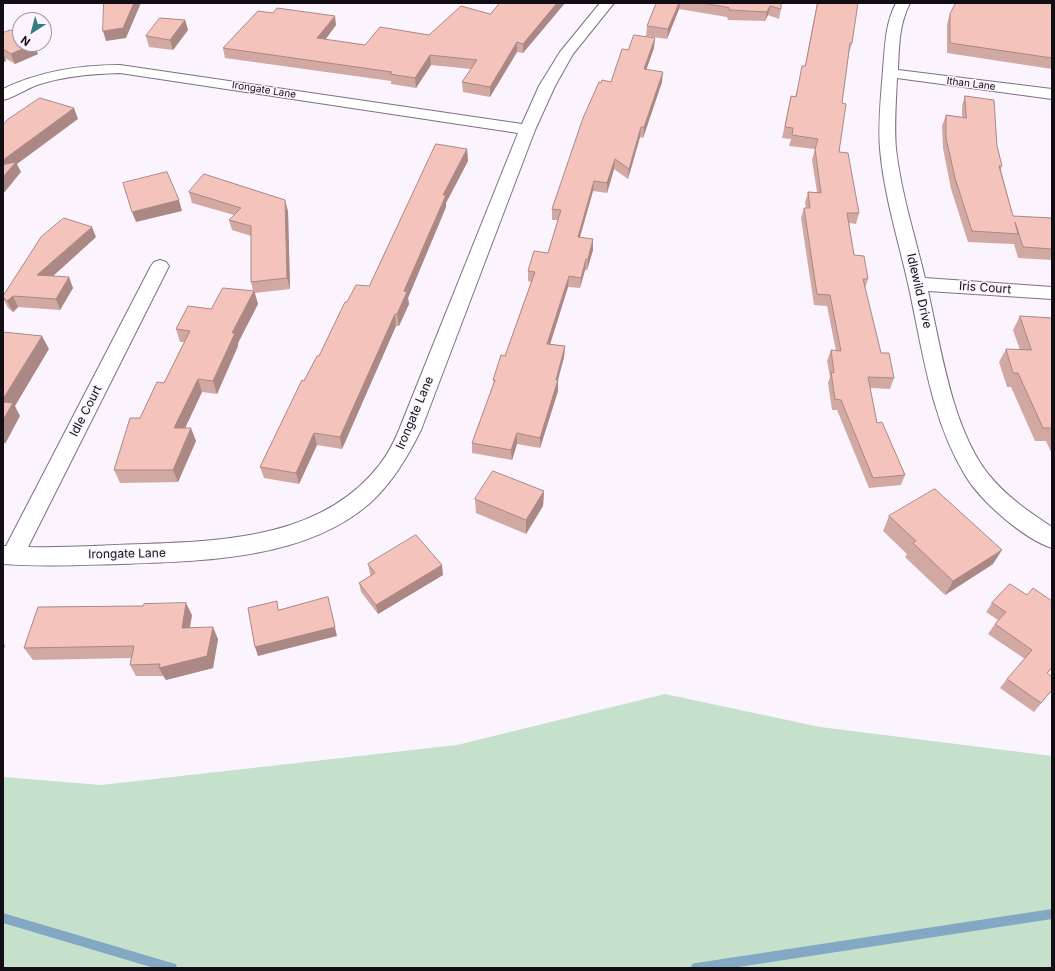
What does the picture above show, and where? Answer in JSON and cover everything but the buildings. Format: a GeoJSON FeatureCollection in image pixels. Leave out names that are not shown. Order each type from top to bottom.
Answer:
{"type":"FeatureCollection","features":[{"type":"Feature","properties":{"kind":"street","name":"Irongate Lane"},"geometry":{"type":"LineString","coordinates":[[8,555],[179,552],[255,545],[287,537],[321,524],[344,511],[366,493],[386,472],[399,452],[410,430],[527,130],[547,86],[568,52],[607,3]]}},
{"type":"Feature","properties":{"kind":"street","name":"Idlewild Drive"},"geometry":{"type":"LineString","coordinates":[[903,3],[893,30],[888,149],[896,195],[918,284],[942,396],[961,447],[974,471],[991,494],[1052,539]]}},
{"type":"Feature","properties":{"kind":"street","name":"Irongate Lane"},"geometry":{"type":"LineString","coordinates":[[3,95],[34,82],[58,75],[87,70],[120,69],[527,130]]}},
{"type":"Feature","properties":{"kind":"street","name":"Ithan Lane"},"geometry":{"type":"LineString","coordinates":[[890,73],[1052,94]]}},
{"type":"Feature","properties":{"kind":"street","name":"Idle Court"},"geometry":{"type":"LineString","coordinates":[[8,555],[160,266]]}},
{"type":"Feature","properties":{"kind":"street","name":"Iris Court"},"geometry":{"type":"LineString","coordinates":[[918,284],[1052,293]]}},
{"type":"Feature","properties":{"kind":"green space"},"geometry":{"type":"Polygon","coordinates":[[[665,694],[820,727],[1052,756],[1052,968],[3,968],[3,777],[101,785],[457,745],[665,694]]]}},
{"type":"Feature","properties":{"kind":"waterway"},"geometry":{"type":"LineString","coordinates":[[696,968],[1052,914]]}},
{"type":"Feature","properties":{"kind":"waterway"},"geometry":{"type":"LineString","coordinates":[[3,918],[172,968]]}}]}
